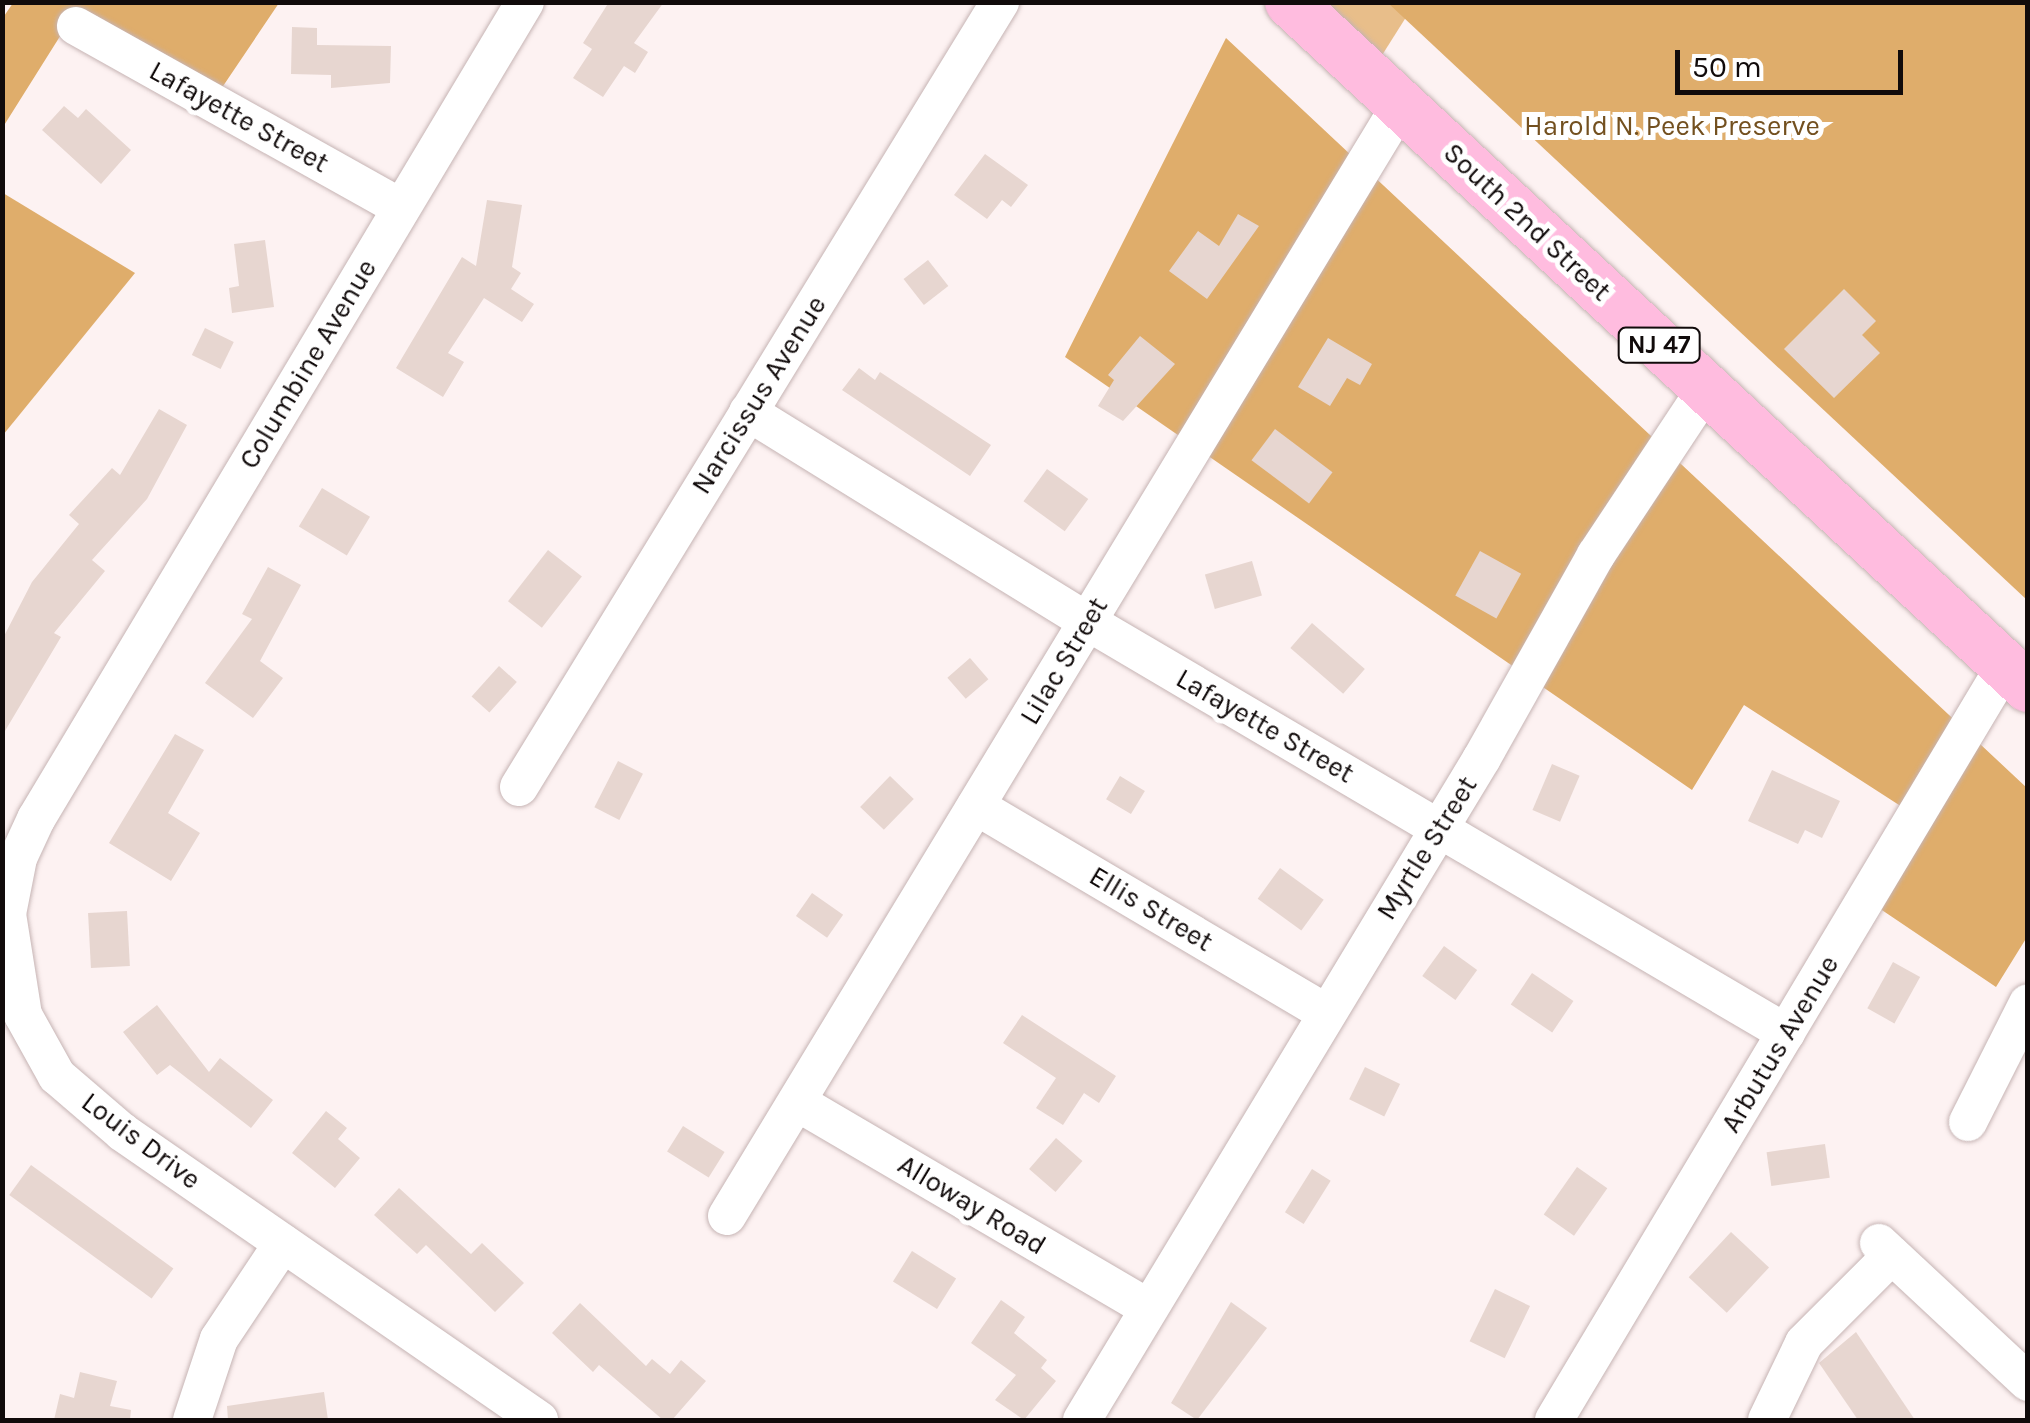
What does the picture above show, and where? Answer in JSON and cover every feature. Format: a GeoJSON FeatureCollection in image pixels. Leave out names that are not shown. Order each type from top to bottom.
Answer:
{"type":"FeatureCollection","features":[{"type":"Feature","properties":{"kind":"main road","name":"South 2nd Street"},"geometry":{"type":"LineString","coordinates":[[1311,13],[1400,106],[2016,677]]}},
{"type":"Feature","properties":{"kind":"street","name":"Columbine Avenue"},"geometry":{"type":"LineString","coordinates":[[92,726],[526,2]]}},
{"type":"Feature","properties":{"kind":"street","name":"Narcissus Avenue"},"geometry":{"type":"LineString","coordinates":[[519,787],[1000,2]]}},
{"type":"Feature","properties":{"kind":"street","name":"Lafayette Street"},"geometry":{"type":"LineString","coordinates":[[76,26],[401,208]]}},
{"type":"Feature","properties":{"kind":"street","name":"Lilac Street"},"geometry":{"type":"LineString","coordinates":[[728,1216],[1400,106]]}},
{"type":"Feature","properties":{"kind":"street","name":"Myrtle Street"},"geometry":{"type":"LineString","coordinates":[[1082,1420],[1439,829],[1596,555],[1706,389]]}},
{"type":"Feature","properties":{"kind":"street","name":"Lafayette Street"},"geometry":{"type":"LineString","coordinates":[[748,412],[1088,622],[1786,1033]]}},
{"type":"Feature","properties":{"kind":"street","name":"Arbutus Avenue"},"geometry":{"type":"LineString","coordinates":[[1554,1420],[1786,1033],[2016,677]]}},
{"type":"Feature","properties":{"kind":"street","name":"Louis Drive"},"geometry":{"type":"LineString","coordinates":[[92,726],[18,858],[6,914],[23,1015],[57,1076],[122,1132],[540,1420]]}},
{"type":"Feature","properties":{"kind":"street","name":"Ellis Street"},"geometry":{"type":"LineString","coordinates":[[976,806],[1326,1012]]}},
{"type":"Feature","properties":{"kind":"street"},"geometry":{"type":"LineString","coordinates":[[1968,1122],[2028,1003]]}},
{"type":"Feature","properties":{"kind":"street","name":"Alloway Road"},"geometry":{"type":"LineString","coordinates":[[797,1102],[1148,1308]]}},
{"type":"Feature","properties":{"kind":"street"},"geometry":{"type":"LineString","coordinates":[[192,1420],[219,1338],[283,1243]]}},
{"type":"Feature","properties":{"kind":"street"},"geometry":{"type":"LineString","coordinates":[[1766,1420],[1804,1343],[1885,1249],[2028,1382]]}},
{"type":"Feature","properties":{"kind":"shaded area"},"geometry":{"type":"Polygon","coordinates":[[[1285,3],[1415,3],[1367,79],[1285,3]]]}},
{"type":"Feature","properties":{"kind":"green space"},"geometry":{"type":"Polygon","coordinates":[[[13,3],[279,3],[215,98],[74,14],[3,127],[2,19],[13,3]]]}},
{"type":"Feature","properties":{"kind":"green space","name":"Harold N. Peek Preserve"},"geometry":{"type":"Polygon","coordinates":[[[1388,3],[2027,3],[2027,600],[1388,3]]]}},
{"type":"Feature","properties":{"kind":"green space"},"geometry":{"type":"Polygon","coordinates":[[[1226,38],[2027,788],[2027,937],[1996,987],[1867,900],[1913,814],[1744,705],[1692,790],[1065,357],[1226,38]]]}},
{"type":"Feature","properties":{"kind":"green space"},"geometry":{"type":"Polygon","coordinates":[[[3,193],[135,273],[3,435],[3,193]]]}},
{"type":"Feature","properties":{"kind":"building"},"geometry":{"type":"Polygon","coordinates":[[[609,2],[664,2],[634,43],[648,52],[635,73],[624,66],[603,97],[573,78],[592,49],[583,43],[609,2]]]}},
{"type":"Feature","properties":{"kind":"building"},"geometry":{"type":"Polygon","coordinates":[[[292,27],[317,28],[317,45],[391,46],[390,83],[331,88],[331,75],[291,74],[292,27]]]}},
{"type":"Feature","properties":{"kind":"building"},"geometry":{"type":"Polygon","coordinates":[[[64,106],[78,118],[86,109],[131,150],[101,184],[42,130],[64,106]]]}},
{"type":"Feature","properties":{"kind":"building"},"geometry":{"type":"Polygon","coordinates":[[[985,154],[1028,185],[1011,207],[1002,200],[987,219],[954,195],[985,154]]]}},
{"type":"Feature","properties":{"kind":"building"},"geometry":{"type":"Polygon","coordinates":[[[487,200],[522,205],[512,267],[521,273],[511,289],[534,304],[522,322],[484,298],[448,353],[464,362],[443,397],[396,368],[462,257],[476,266],[487,200]]]}},
{"type":"Feature","properties":{"kind":"building"},"geometry":{"type":"Polygon","coordinates":[[[1238,214],[1259,226],[1207,299],[1169,271],[1198,231],[1219,246],[1238,214]]]}},
{"type":"Feature","properties":{"kind":"building"},"geometry":{"type":"Polygon","coordinates":[[[265,240],[274,307],[232,313],[229,288],[239,286],[234,244],[265,240]]]}},
{"type":"Feature","properties":{"kind":"building"},"geometry":{"type":"Polygon","coordinates":[[[928,260],[948,286],[924,305],[904,279],[928,260]]]}},
{"type":"Feature","properties":{"kind":"building"},"geometry":{"type":"Polygon","coordinates":[[[1844,289],[1876,321],[1862,335],[1880,353],[1834,398],[1784,349],[1844,289]]]}},
{"type":"Feature","properties":{"kind":"building"},"geometry":{"type":"Polygon","coordinates":[[[205,328],[234,342],[221,369],[192,355],[205,328]]]}},
{"type":"Feature","properties":{"kind":"building"},"geometry":{"type":"Polygon","coordinates":[[[1140,336],[1175,364],[1123,421],[1098,406],[1114,380],[1108,375],[1140,336]]]}},
{"type":"Feature","properties":{"kind":"building"},"geometry":{"type":"Polygon","coordinates":[[[1328,338],[1372,364],[1360,385],[1347,378],[1330,406],[1298,387],[1328,338]]]}},
{"type":"Feature","properties":{"kind":"building"},"geometry":{"type":"Polygon","coordinates":[[[859,368],[875,380],[880,372],[991,445],[970,476],[842,390],[859,368]]]}},
{"type":"Feature","properties":{"kind":"building"},"geometry":{"type":"Polygon","coordinates":[[[159,409],[187,425],[147,499],[92,560],[105,571],[54,633],[61,637],[2,736],[2,640],[32,582],[79,524],[69,515],[112,468],[120,475],[159,409]]]}},
{"type":"Feature","properties":{"kind":"building"},"geometry":{"type":"Polygon","coordinates":[[[1275,429],[1333,472],[1309,503],[1252,460],[1275,429]]]}},
{"type":"Feature","properties":{"kind":"building"},"geometry":{"type":"Polygon","coordinates":[[[1047,469],[1088,499],[1065,531],[1023,501],[1047,469]]]}},
{"type":"Feature","properties":{"kind":"building"},"geometry":{"type":"Polygon","coordinates":[[[322,488],[370,517],[347,555],[299,527],[322,488]]]}},
{"type":"Feature","properties":{"kind":"building"},"geometry":{"type":"Polygon","coordinates":[[[548,550],[582,576],[542,628],[508,601],[548,550]]]}},
{"type":"Feature","properties":{"kind":"building"},"geometry":{"type":"Polygon","coordinates":[[[1480,551],[1521,574],[1496,618],[1455,596],[1480,551]]]}},
{"type":"Feature","properties":{"kind":"building"},"geometry":{"type":"Polygon","coordinates":[[[1252,561],[1262,596],[1215,609],[1205,575],[1252,561]]]}},
{"type":"Feature","properties":{"kind":"building"},"geometry":{"type":"Polygon","coordinates":[[[268,567],[301,585],[260,661],[283,678],[253,718],[205,683],[252,619],[242,614],[268,567]]]}},
{"type":"Feature","properties":{"kind":"building"},"geometry":{"type":"Polygon","coordinates":[[[1312,623],[1365,669],[1343,694],[1290,648],[1312,623]]]}},
{"type":"Feature","properties":{"kind":"building"},"geometry":{"type":"Polygon","coordinates":[[[970,658],[988,679],[966,699],[947,678],[970,658]]]}},
{"type":"Feature","properties":{"kind":"building"},"geometry":{"type":"Polygon","coordinates":[[[499,666],[517,682],[489,713],[472,696],[499,666]]]}},
{"type":"Feature","properties":{"kind":"building"},"geometry":{"type":"Polygon","coordinates":[[[175,734],[204,750],[168,813],[200,833],[171,881],[109,843],[175,734]]]}},
{"type":"Feature","properties":{"kind":"building"},"geometry":{"type":"Polygon","coordinates":[[[618,761],[643,774],[619,820],[594,807],[618,761]]]}},
{"type":"Feature","properties":{"kind":"building"},"geometry":{"type":"Polygon","coordinates":[[[1552,764],[1580,776],[1560,822],[1532,810],[1552,764]]]}},
{"type":"Feature","properties":{"kind":"building"},"geometry":{"type":"Polygon","coordinates":[[[1772,770],[1840,801],[1822,838],[1805,830],[1798,844],[1748,821],[1772,770]]]}},
{"type":"Feature","properties":{"kind":"building"},"geometry":{"type":"Polygon","coordinates":[[[890,776],[914,799],[884,830],[860,807],[890,776]]]}},
{"type":"Feature","properties":{"kind":"building"},"geometry":{"type":"Polygon","coordinates":[[[1120,776],[1145,791],[1131,814],[1106,799],[1120,776]]]}},
{"type":"Feature","properties":{"kind":"building"},"geometry":{"type":"Polygon","coordinates":[[[1280,868],[1324,900],[1301,930],[1258,899],[1280,868]]]}},
{"type":"Feature","properties":{"kind":"building"},"geometry":{"type":"Polygon","coordinates":[[[812,893],[843,915],[827,938],[796,916],[812,893]]]}},
{"type":"Feature","properties":{"kind":"building"},"geometry":{"type":"Polygon","coordinates":[[[127,911],[130,966],[91,968],[88,913],[127,911]]]}},
{"type":"Feature","properties":{"kind":"building"},"geometry":{"type":"Polygon","coordinates":[[[1444,946],[1477,970],[1455,1000],[1422,976],[1444,946]]]}},
{"type":"Feature","properties":{"kind":"building"},"geometry":{"type":"Polygon","coordinates":[[[1893,962],[1920,977],[1894,1023],[1867,1008],[1893,962]]]}},
{"type":"Feature","properties":{"kind":"building"},"geometry":{"type":"Polygon","coordinates":[[[1532,973],[1573,1001],[1552,1032],[1511,1005],[1532,973]]]}},
{"type":"Feature","properties":{"kind":"building"},"geometry":{"type":"Polygon","coordinates":[[[157,1005],[209,1072],[220,1058],[273,1100],[251,1128],[170,1065],[157,1075],[123,1032],[157,1005]]]}},
{"type":"Feature","properties":{"kind":"building"},"geometry":{"type":"Polygon","coordinates":[[[1022,1015],[1116,1076],[1099,1103],[1084,1093],[1063,1125],[1036,1108],[1056,1078],[1003,1043],[1022,1015]]]}},
{"type":"Feature","properties":{"kind":"building"},"geometry":{"type":"Polygon","coordinates":[[[1365,1067],[1400,1084],[1384,1116],[1349,1099],[1365,1067]]]}},
{"type":"Feature","properties":{"kind":"building"},"geometry":{"type":"Polygon","coordinates":[[[326,1111],[347,1128],[338,1139],[360,1158],[335,1188],[292,1153],[326,1111]]]}},
{"type":"Feature","properties":{"kind":"building"},"geometry":{"type":"Polygon","coordinates":[[[683,1126],[725,1152],[709,1177],[667,1151],[683,1126]]]}},
{"type":"Feature","properties":{"kind":"building"},"geometry":{"type":"Polygon","coordinates":[[[1056,1138],[1082,1161],[1056,1192],[1029,1169],[1056,1138]]]}},
{"type":"Feature","properties":{"kind":"building"},"geometry":{"type":"Polygon","coordinates":[[[1825,1144],[1830,1178],[1771,1186],[1767,1152],[1825,1144]]]}},
{"type":"Feature","properties":{"kind":"building"},"geometry":{"type":"Polygon","coordinates":[[[31,1165],[173,1268],[152,1298],[9,1195],[31,1165]]]}},
{"type":"Feature","properties":{"kind":"building"},"geometry":{"type":"Polygon","coordinates":[[[1577,1167],[1607,1188],[1574,1236],[1544,1215],[1577,1167]]]}},
{"type":"Feature","properties":{"kind":"building"},"geometry":{"type":"Polygon","coordinates":[[[1312,1169],[1331,1181],[1304,1224],[1285,1212],[1312,1169]]]}},
{"type":"Feature","properties":{"kind":"building"},"geometry":{"type":"Polygon","coordinates":[[[399,1188],[471,1254],[482,1243],[524,1283],[495,1312],[426,1245],[417,1254],[374,1215],[399,1188]]]}},
{"type":"Feature","properties":{"kind":"building"},"geometry":{"type":"Polygon","coordinates":[[[1731,1232],[1769,1267],[1727,1313],[1689,1277],[1731,1232]]]}},
{"type":"Feature","properties":{"kind":"building"},"geometry":{"type":"Polygon","coordinates":[[[912,1251],[956,1279],[937,1309],[893,1282],[912,1251]]]}},
{"type":"Feature","properties":{"kind":"building"},"geometry":{"type":"Polygon","coordinates":[[[1495,1289],[1530,1306],[1505,1358],[1470,1341],[1495,1289]]]}},
{"type":"Feature","properties":{"kind":"building"},"geometry":{"type":"Polygon","coordinates":[[[1001,1300],[1025,1317],[1014,1333],[1047,1360],[1041,1368],[1056,1381],[1024,1420],[995,1400],[1016,1375],[971,1343],[1001,1300]]]}},
{"type":"Feature","properties":{"kind":"building"},"geometry":{"type":"Polygon","coordinates":[[[1231,1302],[1267,1328],[1197,1420],[1171,1403],[1231,1302]]]}},
{"type":"Feature","properties":{"kind":"building"},"geometry":{"type":"Polygon","coordinates":[[[580,1303],[646,1366],[652,1359],[670,1374],[681,1360],[706,1381],[672,1420],[663,1420],[599,1365],[593,1372],[552,1333],[580,1303]]]}},
{"type":"Feature","properties":{"kind":"building"},"geometry":{"type":"Polygon","coordinates":[[[1856,1332],[1915,1420],[1858,1420],[1819,1363],[1856,1332]]]}},
{"type":"Feature","properties":{"kind":"building"},"geometry":{"type":"Polygon","coordinates":[[[80,1372],[117,1381],[110,1406],[131,1410],[130,1420],[54,1420],[60,1394],[74,1398],[80,1372]]]}},
{"type":"Feature","properties":{"kind":"building"},"geometry":{"type":"Polygon","coordinates":[[[324,1392],[328,1420],[228,1420],[227,1406],[324,1392]]]}}]}
